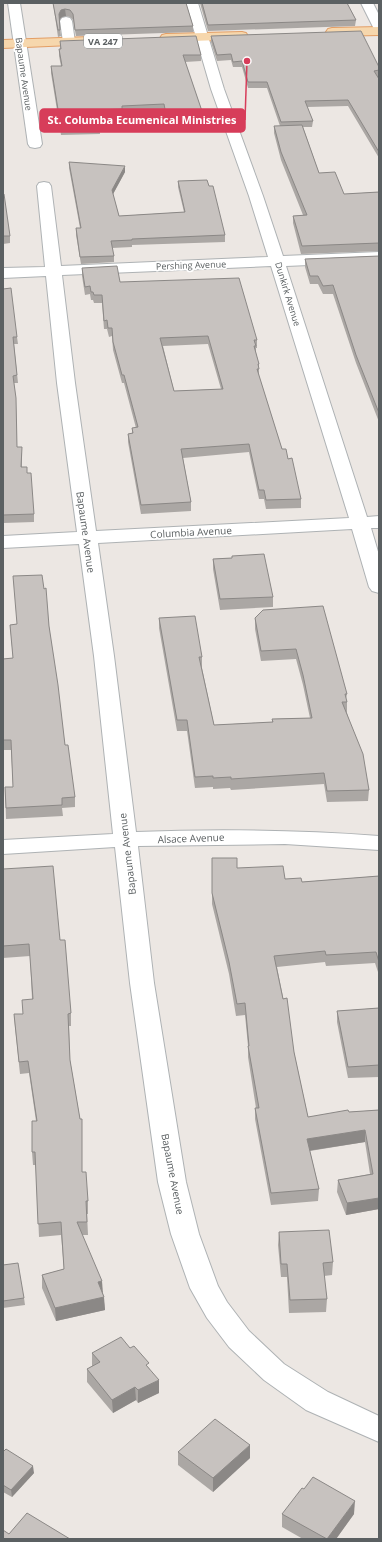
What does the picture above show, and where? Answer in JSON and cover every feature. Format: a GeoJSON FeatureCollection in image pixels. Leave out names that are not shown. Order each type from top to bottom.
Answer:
{"type":"FeatureCollection","features":[{"type":"Feature","properties":{"kind":"main road"},"geometry":{"type":"LineString","coordinates":[[318,33],[379,31]]}},
{"type":"Feature","properties":{"kind":"main road"},"geometry":{"type":"LineString","coordinates":[[156,39],[257,35]]}},
{"type":"Feature","properties":{"kind":"main road","name":"VA 247"},"geometry":{"type":"LineString","coordinates":[[3,44],[101,41]]}},
{"type":"Feature","properties":{"kind":"street","name":"Bapaume Avenue"},"geometry":{"type":"LineString","coordinates":[[14,3],[35,144]]}},
{"type":"Feature","properties":{"kind":"street","name":"Dunkirk Avenue"},"geometry":{"type":"LineString","coordinates":[[192,3],[212,70],[288,291],[295,320],[311,362],[379,587]]}},
{"type":"Feature","properties":{"kind":"street"},"geometry":{"type":"LineString","coordinates":[[367,3],[379,27]]}},
{"type":"Feature","properties":{"kind":"street"},"geometry":{"type":"LineString","coordinates":[[66,21],[69,42]]}},
{"type":"Feature","properties":{"kind":"street","name":"Bapaume Avenue"},"geometry":{"type":"LineString","coordinates":[[44,186],[66,383],[104,656],[142,983],[172,1182],[184,1234],[204,1288],[217,1310],[239,1339],[274,1372],[317,1400],[379,1430]]}},
{"type":"Feature","properties":{"kind":"street","name":"Pershing Avenue"},"geometry":{"type":"LineString","coordinates":[[3,273],[379,257]]}},
{"type":"Feature","properties":{"kind":"street","name":"Columbia Avenue"},"geometry":{"type":"LineString","coordinates":[[3,542],[379,522]]}},
{"type":"Feature","properties":{"kind":"street","name":"Alsace Avenue"},"geometry":{"type":"LineString","coordinates":[[3,847],[204,837],[271,837],[379,843]]}},
{"type":"Feature","properties":{"kind":"building"},"geometry":{"type":"Polygon","coordinates":[[[53,3],[186,3],[193,26],[75,30],[73,14],[70,10],[65,9],[61,10],[59,14],[60,30],[58,30],[53,3]]]}},
{"type":"Feature","properties":{"kind":"building"},"geometry":{"type":"Polygon","coordinates":[[[202,3],[347,3],[356,20],[208,25],[202,3]]]}},
{"type":"Feature","properties":{"kind":"building"},"geometry":{"type":"Polygon","coordinates":[[[361,31],[379,67],[379,70],[374,71],[379,79],[379,152],[348,100],[305,101],[313,121],[281,122],[267,82],[248,82],[242,61],[233,62],[231,54],[217,55],[211,36],[361,31]]]}},
{"type":"Feature","properties":{"kind":"building"},"geometry":{"type":"Polygon","coordinates":[[[196,36],[201,55],[183,55],[206,123],[168,125],[164,104],[122,106],[122,109],[98,110],[100,127],[61,128],[51,66],[62,66],[59,49],[61,49],[60,41],[196,36]]]}},
{"type":"Feature","properties":{"kind":"building"},"geometry":{"type":"Polygon","coordinates":[[[302,125],[319,173],[335,172],[344,194],[379,192],[379,243],[302,246],[293,216],[307,215],[281,152],[274,126],[302,125]]]}},
{"type":"Feature","properties":{"kind":"building"},"geometry":{"type":"Polygon","coordinates":[[[69,162],[125,166],[112,190],[119,216],[185,212],[178,181],[207,180],[209,186],[213,186],[225,235],[111,241],[114,256],[80,257],[76,228],[81,228],[69,162]]]}},
{"type":"Feature","properties":{"kind":"building"},"geometry":{"type":"Polygon","coordinates":[[[4,194],[10,236],[3,236],[4,194]]]}},
{"type":"Feature","properties":{"kind":"building"},"geometry":{"type":"Polygon","coordinates":[[[379,256],[379,413],[356,355],[333,285],[323,286],[318,276],[310,276],[305,259],[379,256]]]}},
{"type":"Feature","properties":{"kind":"building"},"geometry":{"type":"Polygon","coordinates":[[[117,266],[120,282],[239,278],[257,340],[254,340],[256,346],[254,346],[259,364],[259,369],[257,369],[282,449],[286,449],[288,459],[292,458],[301,499],[266,500],[264,490],[259,490],[249,444],[181,449],[191,502],[141,505],[128,434],[133,433],[132,428],[138,427],[124,375],[122,375],[113,342],[112,328],[108,328],[107,320],[104,321],[102,295],[94,295],[93,292],[91,292],[90,286],[85,287],[82,268],[117,266]],[[208,336],[160,338],[174,391],[223,389],[208,336]]]}},
{"type":"Feature","properties":{"kind":"building"},"geometry":{"type":"Polygon","coordinates":[[[11,288],[17,337],[13,337],[17,375],[13,376],[16,398],[17,447],[22,447],[21,467],[27,467],[27,473],[31,473],[34,514],[3,515],[3,289],[11,288]]]}},
{"type":"Feature","properties":{"kind":"building"},"geometry":{"type":"Polygon","coordinates":[[[264,554],[273,597],[220,599],[213,559],[264,554]]]}},
{"type":"Feature","properties":{"kind":"building"},"geometry":{"type":"Polygon","coordinates":[[[42,575],[44,589],[46,588],[49,626],[65,745],[68,745],[75,797],[62,798],[62,805],[6,808],[5,787],[13,787],[11,740],[3,740],[3,659],[13,658],[10,625],[17,624],[13,576],[42,575]]]}},
{"type":"Feature","properties":{"kind":"building"},"geometry":{"type":"Polygon","coordinates":[[[323,606],[347,694],[345,694],[347,702],[342,702],[363,754],[369,790],[327,791],[324,773],[231,779],[231,777],[213,778],[213,776],[195,777],[187,720],[177,720],[159,618],[195,616],[202,657],[199,657],[214,725],[273,722],[272,719],[312,718],[296,649],[261,651],[255,618],[263,610],[323,606]]]}},
{"type":"Feature","properties":{"kind":"building"},"geometry":{"type":"Polygon","coordinates":[[[212,858],[237,858],[237,868],[283,866],[285,879],[301,878],[302,882],[379,876],[379,962],[376,952],[326,955],[325,951],[274,956],[283,999],[287,998],[294,1052],[308,1117],[348,1110],[349,1112],[379,1110],[379,1198],[347,1203],[338,1180],[373,1174],[365,1130],[307,1139],[319,1189],[271,1193],[255,1108],[259,1108],[248,1046],[245,1003],[237,1004],[229,962],[212,893],[212,858]]]}},
{"type":"Feature","properties":{"kind":"building"},"geometry":{"type":"Polygon","coordinates":[[[53,866],[60,940],[65,940],[71,1013],[68,1014],[70,1060],[80,1119],[82,1119],[82,1172],[86,1172],[88,1201],[86,1201],[87,1222],[77,1222],[102,1281],[98,1282],[104,1297],[55,1308],[42,1275],[64,1269],[61,1222],[38,1224],[35,1152],[32,1152],[32,1121],[37,1121],[28,1061],[19,1062],[14,1014],[23,1014],[22,1000],[33,999],[29,944],[3,946],[3,869],[53,866]]]}},
{"type":"Feature","properties":{"kind":"building"},"geometry":{"type":"Polygon","coordinates":[[[379,1008],[379,1065],[348,1067],[337,1011],[379,1008]]]}},
{"type":"Feature","properties":{"kind":"building"},"geometry":{"type":"Polygon","coordinates":[[[329,1230],[333,1262],[323,1263],[327,1299],[290,1300],[287,1264],[281,1264],[279,1232],[329,1230]]]}},
{"type":"Feature","properties":{"kind":"building"},"geometry":{"type":"Polygon","coordinates":[[[18,1263],[24,1298],[3,1301],[3,1265],[18,1263]]]}},
{"type":"Feature","properties":{"kind":"building"},"geometry":{"type":"Polygon","coordinates":[[[121,1337],[130,1348],[134,1346],[149,1363],[146,1365],[159,1380],[138,1390],[135,1387],[112,1400],[87,1369],[100,1362],[92,1353],[121,1337]]]}},
{"type":"Feature","properties":{"kind":"building"},"geometry":{"type":"Polygon","coordinates":[[[215,1419],[250,1445],[213,1478],[178,1452],[215,1419]]]}},
{"type":"Feature","properties":{"kind":"building"},"geometry":{"type":"Polygon","coordinates":[[[6,1449],[33,1466],[11,1490],[3,1485],[3,1452],[6,1449]]]}},
{"type":"Feature","properties":{"kind":"building"},"geometry":{"type":"Polygon","coordinates":[[[313,1477],[355,1501],[327,1539],[282,1514],[302,1488],[304,1489],[313,1477]]]}},
{"type":"Feature","properties":{"kind":"building"},"geometry":{"type":"Polygon","coordinates":[[[27,1513],[70,1539],[3,1539],[3,1530],[9,1534],[27,1513]]]}},
{"type":"Feature","properties":{"kind":"place","name":"St. Columba Ecumenical Ministries"},"geometry":{"type":"Point","coordinates":[247,61]}}]}
